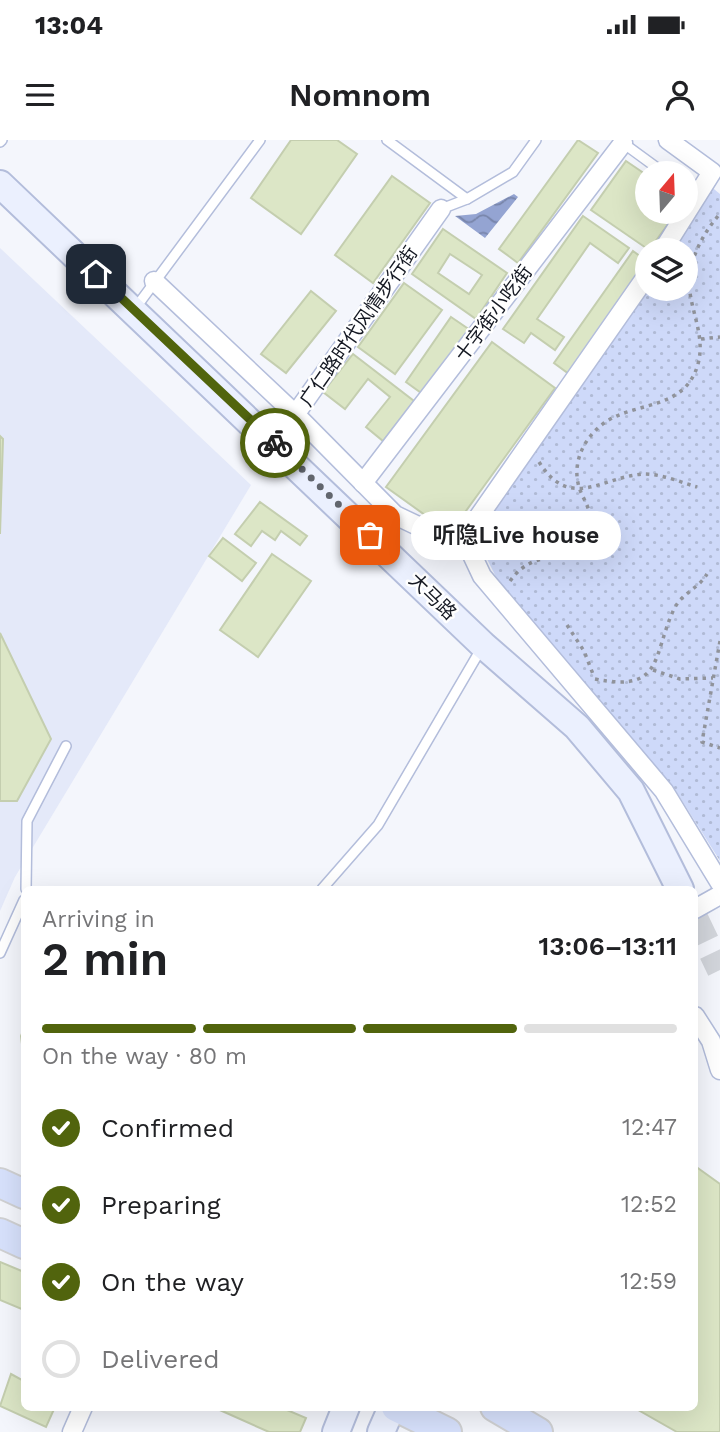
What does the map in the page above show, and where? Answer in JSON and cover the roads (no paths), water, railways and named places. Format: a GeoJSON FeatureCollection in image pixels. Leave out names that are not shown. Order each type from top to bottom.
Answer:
{"type":"FeatureCollection","features":[{"type":"Feature","properties":{"kind":"main road"},"geometry":{"type":"LineString","coordinates":[[0,1183],[21,1193]]}},
{"type":"Feature","properties":{"kind":"main road"},"geometry":{"type":"LineString","coordinates":[[0,1233],[21,1243]]}},
{"type":"Feature","properties":{"kind":"main road"},"geometry":{"type":"LineString","coordinates":[[402,1411],[447,1432]]}},
{"type":"Feature","properties":{"kind":"main road"},"geometry":{"type":"LineString","coordinates":[[502,1411],[538,1432]]}},
{"type":"Feature","properties":{"kind":"street"},"geometry":{"type":"LineString","coordinates":[[668,140],[697,161]]}},
{"type":"Feature","properties":{"kind":"street","name":"十字街小吃街"},"geometry":{"type":"LineString","coordinates":[[363,484],[621,142]]}},
{"type":"Feature","properties":{"kind":"street"},"geometry":{"type":"LineString","coordinates":[[698,162],[712,172],[698,186]]}},
{"type":"Feature","properties":{"kind":"street","name":"大马路"},"geometry":{"type":"LineString","coordinates":[[0,184],[275,443],[483,645],[577,727],[631,792],[678,886]]}},
{"type":"Feature","properties":{"kind":"street","name":"广仁路时代风情步行街"},"geometry":{"type":"LineString","coordinates":[[275,443],[441,209]]}},
{"type":"Feature","properties":{"kind":"street"},"geometry":{"type":"LineString","coordinates":[[154,281],[295,414],[395,516],[437,535],[466,542]]}},
{"type":"Feature","properties":{"kind":"street"},"geometry":{"type":"LineString","coordinates":[[466,542],[477,519],[635,293]]}},
{"type":"Feature","properties":{"kind":"street"},"geometry":{"type":"LineString","coordinates":[[466,542],[482,576],[664,790],[720,883]]}},
{"type":"Feature","properties":{"kind":"street"},"geometry":{"type":"LineString","coordinates":[[698,907],[720,895]]}},
{"type":"Feature","properties":{"kind":"street"},"geometry":{"type":"LineString","coordinates":[[698,1017],[711,1041],[720,1070]]}},
{"type":"Feature","properties":{"kind":"street"},"geometry":{"type":"LineString","coordinates":[[72,1432],[81,1411]]}},
{"type":"Feature","properties":{"kind":"street"},"geometry":{"type":"LineString","coordinates":[[336,1432],[344,1411]]}},
{"type":"Feature","properties":{"kind":"street"},"geometry":{"type":"LineString","coordinates":[[381,1432],[392,1411]]}},
{"type":"Feature","properties":{"kind":"lane"},"geometry":{"type":"LineString","coordinates":[[134,310],[260,140]]}},
{"type":"Feature","properties":{"kind":"lane"},"geometry":{"type":"LineString","coordinates":[[387,140],[467,199]]}},
{"type":"Feature","properties":{"kind":"lane"},"geometry":{"type":"LineString","coordinates":[[441,209],[467,199],[513,172],[536,140]]}},
{"type":"Feature","properties":{"kind":"lane"},"geometry":{"type":"LineString","coordinates":[[621,142],[647,161]]}},
{"type":"Feature","properties":{"kind":"lane"},"geometry":{"type":"LineString","coordinates":[[325,886],[378,825],[483,645]]}},
{"type":"Feature","properties":{"kind":"lane"},"geometry":{"type":"LineString","coordinates":[[26,886],[27,821],[66,746]]}},
{"type":"Feature","properties":{"kind":"lane"},"geometry":{"type":"LineString","coordinates":[[0,953],[21,907]]}},
{"type":"Feature","properties":{"kind":"water"},"geometry":{"type":"Polygon","coordinates":[[[514,194],[518,197],[485,238],[455,216],[476,214],[514,194]]]}},
{"type":"Feature","properties":{"kind":"tunnel"},"geometry":{"type":"LineString","coordinates":[[698,924],[720,970]]}},
{"type":"Feature","properties":{"kind":"place","name":"听隐Live house"},"geometry":{"type":"Point","coordinates":[370,535]}}]}
